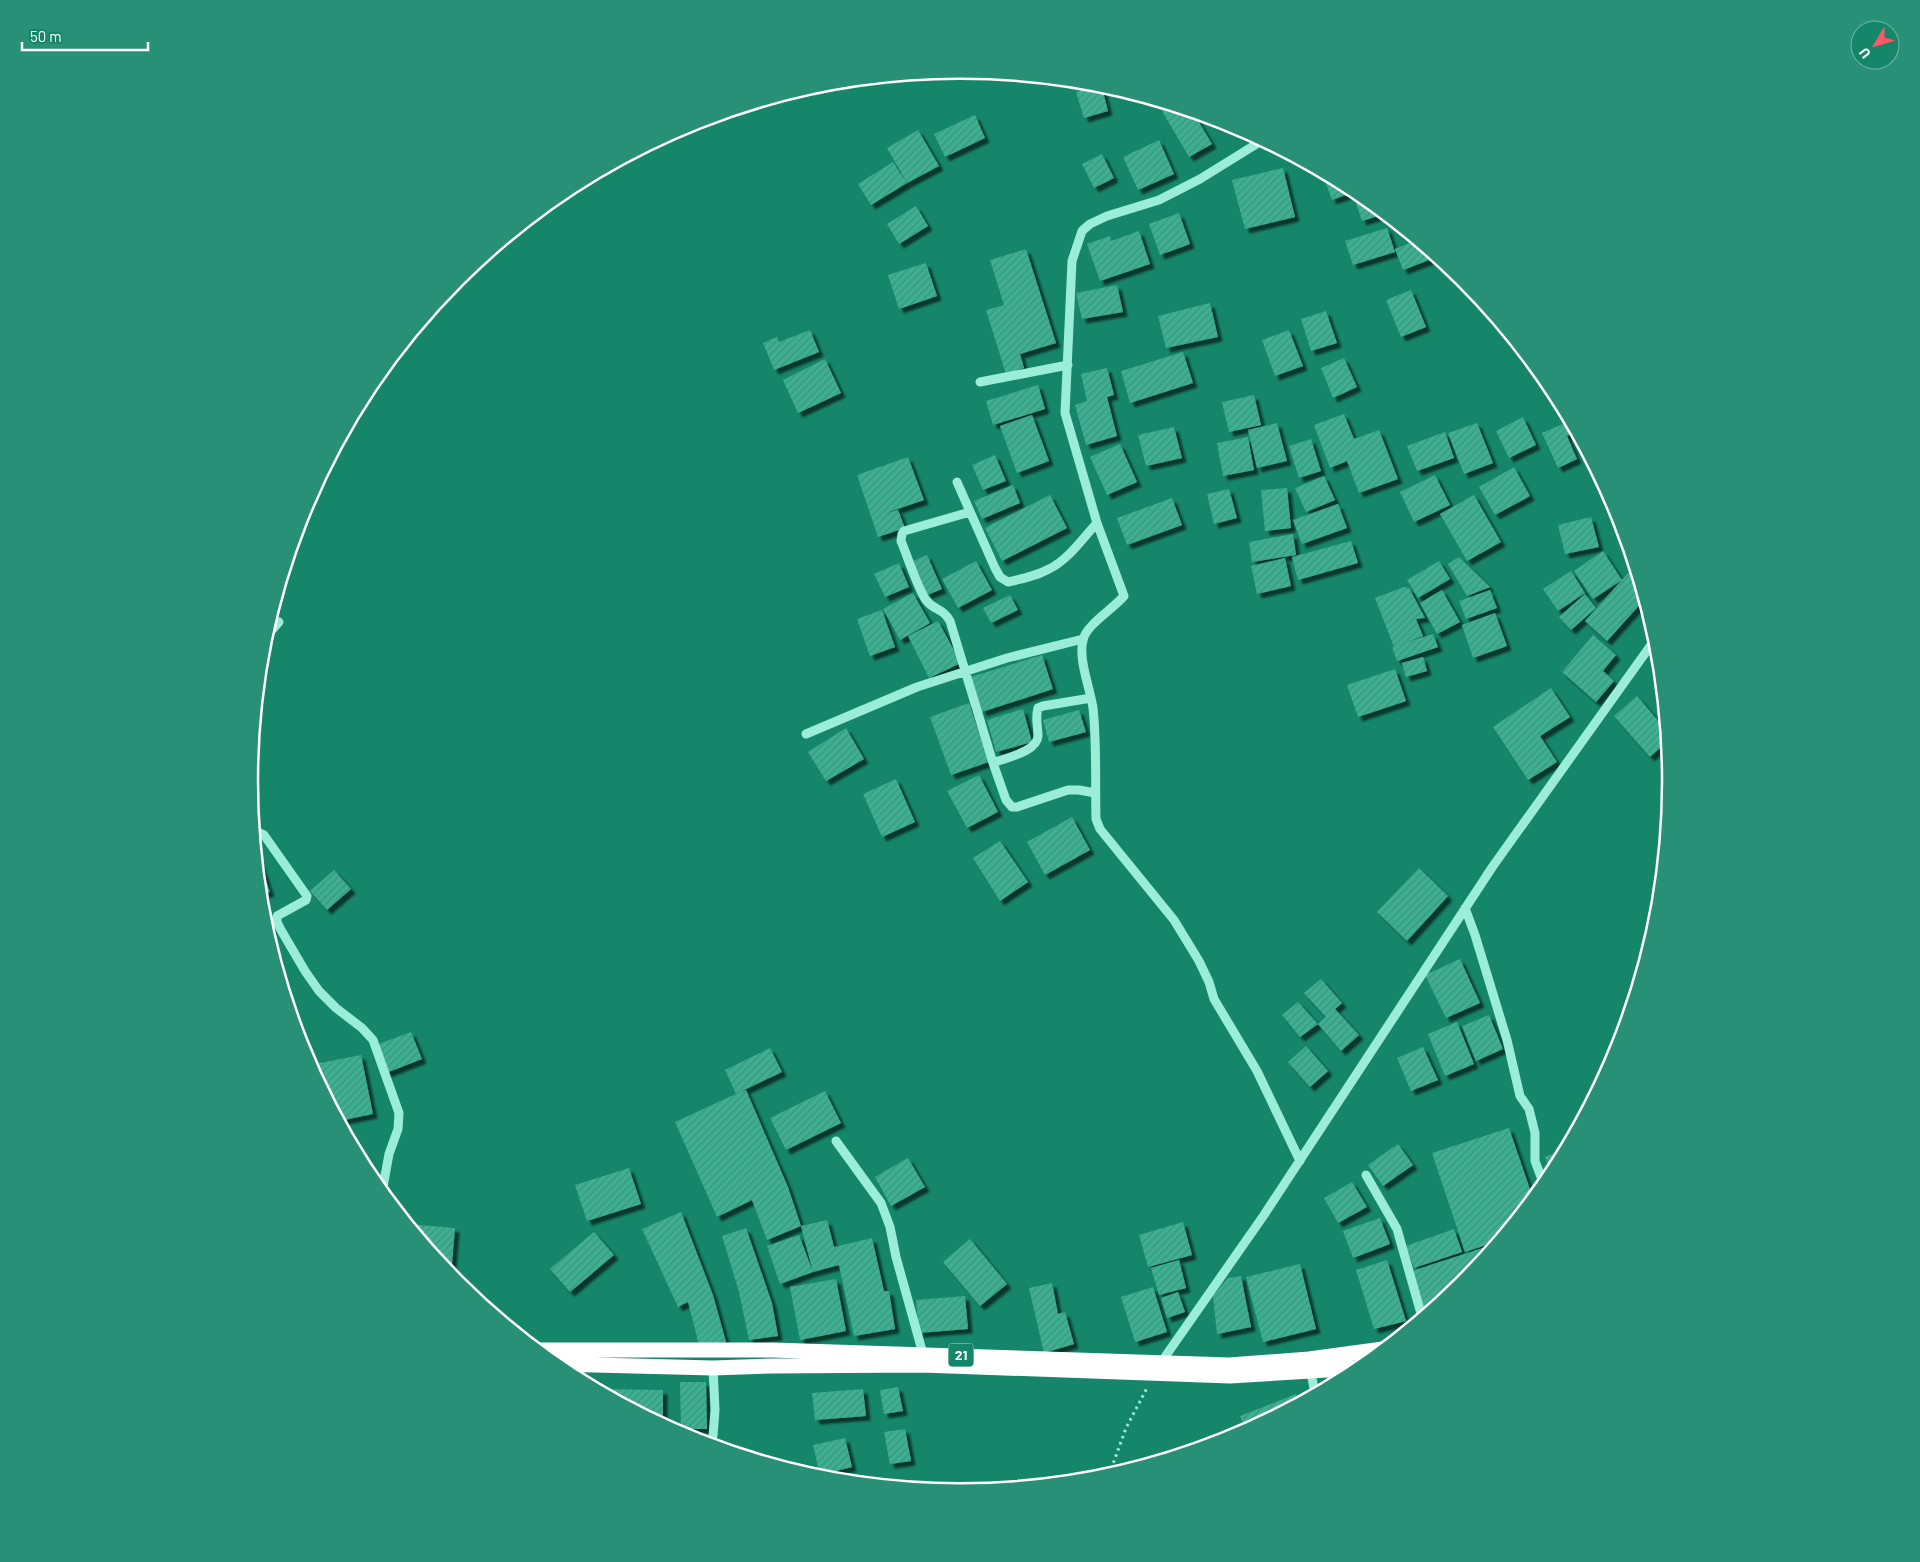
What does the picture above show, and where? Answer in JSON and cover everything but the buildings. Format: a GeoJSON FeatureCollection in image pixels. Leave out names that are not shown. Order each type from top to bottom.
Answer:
{"type":"FeatureCollection","features":[{"type":"Feature","properties":{"kind":"highway","name":"21"},"geometry":{"type":"LineString","coordinates":[[549,1350],[773,1350],[923,1354],[1158,1369]]}},
{"type":"Feature","properties":{"kind":"highway","name":"21"},"geometry":{"type":"LineString","coordinates":[[1310,1366],[1367,1353]]}},
{"type":"Feature","properties":{"kind":"highway","name":"21"},"geometry":{"type":"LineString","coordinates":[[569,1364],[713,1368],[922,1365],[1158,1369],[1229,1365],[1346,1367]]}},
{"type":"Feature","properties":{"kind":"street"},"geometry":{"type":"LineString","coordinates":[[1256,144],[1200,180],[1158,200],[1107,216],[1090,224],[1082,231],[1072,261],[1065,413],[1097,523],[1124,596],[1116,606],[1089,628],[1083,639],[1082,653],[1093,708],[1096,819],[1100,829],[1174,920],[1200,961],[1214,999],[1257,1071],[1300,1161]]}},
{"type":"Feature","properties":{"kind":"street"},"geometry":{"type":"LineString","coordinates":[[980,382],[1068,365]]}},
{"type":"Feature","properties":{"kind":"street"},"geometry":{"type":"LineString","coordinates":[[957,482],[994,568],[1000,577],[1008,582],[1027,578],[1050,569],[1061,561],[1097,523]]}},
{"type":"Feature","properties":{"kind":"street"},"geometry":{"type":"LineString","coordinates":[[970,512],[904,531],[901,537],[925,599],[932,606],[942,610],[950,621],[1006,800],[1012,806],[1017,807],[1068,790],[1095,793]]}},
{"type":"Feature","properties":{"kind":"street"},"geometry":{"type":"LineString","coordinates":[[275,626],[279,622]]}},
{"type":"Feature","properties":{"kind":"street"},"geometry":{"type":"LineString","coordinates":[[806,734],[917,687],[1007,658],[1083,639]]}},
{"type":"Feature","properties":{"kind":"street"},"geometry":{"type":"LineString","coordinates":[[1158,1369],[1300,1161],[1493,866],[1649,647]]}},
{"type":"Feature","properties":{"kind":"street"},"geometry":{"type":"LineString","coordinates":[[993,763],[1029,749],[1035,744],[1038,738],[1036,714],[1038,708],[1091,698]]}},
{"type":"Feature","properties":{"kind":"street"},"geometry":{"type":"LineString","coordinates":[[260,833],[264,835],[308,896],[306,900],[277,916],[281,930],[319,991],[373,1040],[399,1113],[398,1129],[389,1154],[384,1182]]}},
{"type":"Feature","properties":{"kind":"street"},"geometry":{"type":"LineString","coordinates":[[1466,908],[1507,1040],[1520,1096],[1528,1109],[1534,1133],[1535,1160],[1541,1176]]}},
{"type":"Feature","properties":{"kind":"street"},"geometry":{"type":"LineString","coordinates":[[836,1141],[881,1203],[890,1227],[923,1354]]}},
{"type":"Feature","properties":{"kind":"street"},"geometry":{"type":"LineString","coordinates":[[1366,1175],[1397,1229],[1420,1311]]}},
{"type":"Feature","properties":{"kind":"street"},"geometry":{"type":"LineString","coordinates":[[1310,1366],[1314,1387]]}},
{"type":"Feature","properties":{"kind":"street"},"geometry":{"type":"LineString","coordinates":[[713,1368],[715,1410],[713,1436]]}},
{"type":"Feature","properties":{"kind":"path"},"geometry":{"type":"LineString","coordinates":[[1112,1466],[1126,1428],[1158,1369]]}}]}
